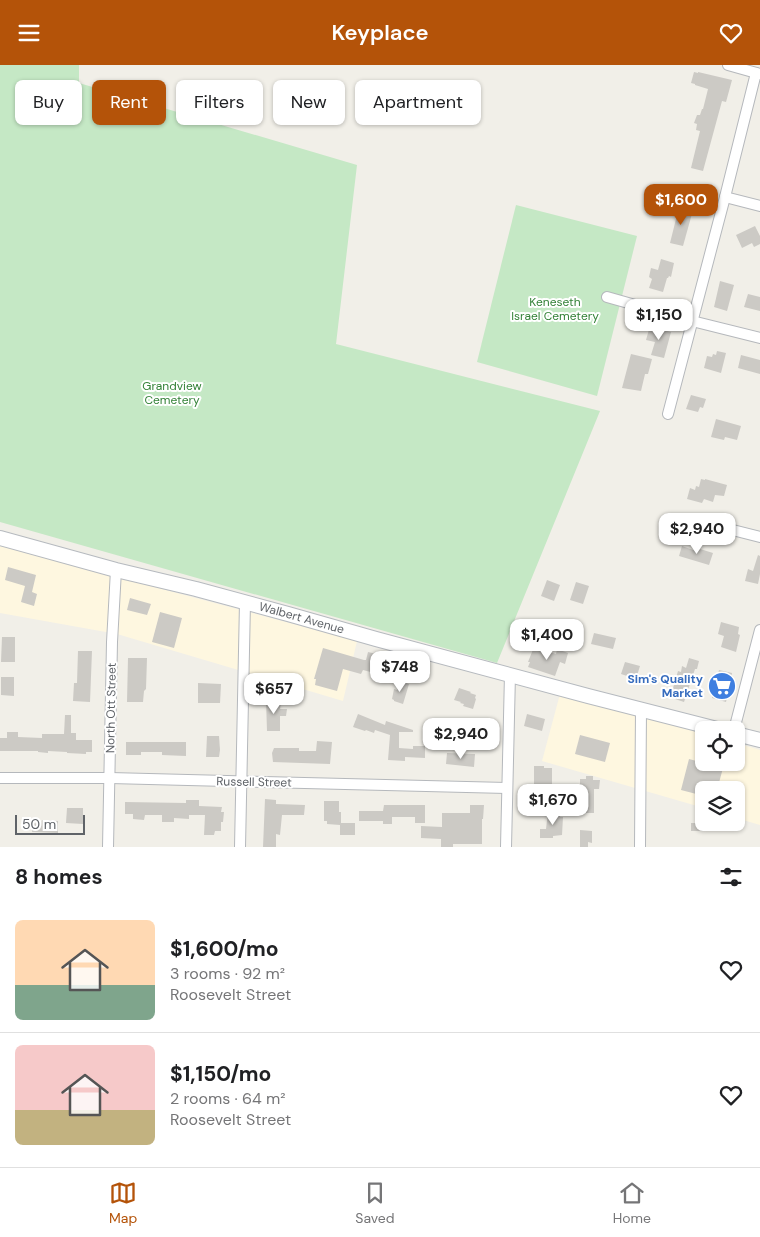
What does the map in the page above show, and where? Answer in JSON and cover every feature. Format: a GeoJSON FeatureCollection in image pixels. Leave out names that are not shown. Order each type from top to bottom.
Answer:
{"type":"FeatureCollection","features":[{"type":"Feature","properties":{"kind":"main road","name":"Walbert Avenue"},"geometry":{"type":"LineString","coordinates":[[0,538],[695,724]]}},
{"type":"Feature","properties":{"kind":"main road"},"geometry":{"type":"LineString","coordinates":[[745,737],[760,741]]}},
{"type":"Feature","properties":{"kind":"street"},"geometry":{"type":"LineString","coordinates":[[668,414],[758,73],[728,65]]}},
{"type":"Feature","properties":{"kind":"street"},"geometry":{"type":"LineString","coordinates":[[725,197],[760,206]]}},
{"type":"Feature","properties":{"kind":"street"},"geometry":{"type":"LineString","coordinates":[[607,297],[760,338]]}},
{"type":"Feature","properties":{"kind":"street"},"geometry":{"type":"LineString","coordinates":[[689,519],[760,537]]}},
{"type":"Feature","properties":{"kind":"street","name":"North Ott Street"},"geometry":{"type":"LineString","coordinates":[[108,847],[112,642],[116,570]]}},
{"type":"Feature","properties":{"kind":"street"},"geometry":{"type":"LineString","coordinates":[[240,847],[245,602]]}},
{"type":"Feature","properties":{"kind":"street"},"geometry":{"type":"LineString","coordinates":[[736,721],[760,630]]}},
{"type":"Feature","properties":{"kind":"street"},"geometry":{"type":"LineString","coordinates":[[506,847],[510,674]]}},
{"type":"Feature","properties":{"kind":"street"},"geometry":{"type":"LineString","coordinates":[[640,847],[641,710]]}},
{"type":"Feature","properties":{"kind":"street","name":"Russell Street"},"geometry":{"type":"LineString","coordinates":[[0,778],[110,778],[507,789]]}},
{"type":"Feature","properties":{"kind":"shaded area"},"geometry":{"type":"Polygon","coordinates":[[[0,546],[357,641],[343,701],[117,634],[0,613],[0,546]]]}},
{"type":"Feature","properties":{"kind":"shaded area"},"geometry":{"type":"Polygon","coordinates":[[[560,694],[695,732],[695,771],[745,771],[745,746],[760,750],[760,825],[745,821],[745,781],[695,781],[695,805],[542,761],[560,694]]]}},
{"type":"Feature","properties":{"kind":"green space","name":"Grandview Cemetery"},"geometry":{"type":"Polygon","coordinates":[[[0,65],[79,65],[79,80],[15,80],[15,125],[82,125],[82,84],[92,87],[92,125],[166,125],[166,109],[176,112],[176,125],[221,125],[357,165],[336,344],[600,411],[497,663],[0,522],[0,65]]]}},
{"type":"Feature","properties":{"kind":"green space","name":"Keneseth Israel Cemetery"},"geometry":{"type":"Polygon","coordinates":[[[516,205],[637,236],[597,396],[477,362],[516,205]]]}},
{"type":"Feature","properties":{"kind":"building"},"geometry":{"type":"Polygon","coordinates":[[[694,72],[732,80],[726,102],[722,101],[703,171],[691,168],[700,131],[696,130],[697,124],[694,123],[697,115],[700,115],[703,109],[708,89],[691,83],[694,72]]]}},
{"type":"Feature","properties":{"kind":"building"},"geometry":{"type":"Polygon","coordinates":[[[679,207],[693,210],[683,246],[670,243],[679,207]]]}},
{"type":"Feature","properties":{"kind":"building"},"geometry":{"type":"Polygon","coordinates":[[[755,226],[760,236],[760,244],[754,247],[752,243],[742,248],[736,235],[755,226]]]}},
{"type":"Feature","properties":{"kind":"building"},"geometry":{"type":"Polygon","coordinates":[[[661,259],[674,263],[671,277],[667,278],[663,292],[649,288],[652,279],[649,277],[651,268],[658,270],[661,259]]]}},
{"type":"Feature","properties":{"kind":"building"},"geometry":{"type":"Polygon","coordinates":[[[720,281],[734,285],[727,311],[714,307],[720,281]]]}},
{"type":"Feature","properties":{"kind":"building"},"geometry":{"type":"Polygon","coordinates":[[[748,294],[760,297],[760,311],[744,307],[748,294]]]}},
{"type":"Feature","properties":{"kind":"building"},"geometry":{"type":"Polygon","coordinates":[[[650,326],[671,332],[664,358],[651,355],[655,342],[646,340],[650,326]]]}},
{"type":"Feature","properties":{"kind":"building"},"geometry":{"type":"Polygon","coordinates":[[[717,351],[726,353],[721,373],[704,368],[707,356],[712,357],[713,354],[716,355],[717,351]]]}},
{"type":"Feature","properties":{"kind":"building"},"geometry":{"type":"Polygon","coordinates":[[[631,354],[652,359],[648,374],[645,374],[641,391],[622,388],[631,354]]]}},
{"type":"Feature","properties":{"kind":"building"},"geometry":{"type":"Polygon","coordinates":[[[741,355],[760,360],[760,374],[738,368],[741,355]]]}},
{"type":"Feature","properties":{"kind":"building"},"geometry":{"type":"Polygon","coordinates":[[[691,395],[706,399],[703,408],[700,407],[698,412],[686,409],[691,395]]]}},
{"type":"Feature","properties":{"kind":"building"},"geometry":{"type":"Polygon","coordinates":[[[716,419],[741,426],[737,440],[725,437],[724,440],[711,437],[716,419]]]}},
{"type":"Feature","properties":{"kind":"building"},"geometry":{"type":"Polygon","coordinates":[[[701,479],[727,485],[724,496],[715,495],[713,502],[704,499],[702,503],[687,499],[690,488],[695,490],[696,486],[699,487],[701,479]]]}},
{"type":"Feature","properties":{"kind":"building"},"geometry":{"type":"Polygon","coordinates":[[[682,546],[696,551],[697,548],[713,553],[709,565],[679,556],[682,546]]]}},
{"type":"Feature","properties":{"kind":"building"},"geometry":{"type":"Polygon","coordinates":[[[758,555],[760,556],[760,574],[758,584],[745,581],[748,569],[753,571],[758,555]]]}},
{"type":"Feature","properties":{"kind":"building"},"geometry":{"type":"Polygon","coordinates":[[[8,567],[36,575],[32,592],[37,594],[34,606],[21,602],[25,586],[5,580],[8,567]]]}},
{"type":"Feature","properties":{"kind":"building"},"geometry":{"type":"Polygon","coordinates":[[[547,580],[560,585],[554,601],[541,596],[547,580]]]}},
{"type":"Feature","properties":{"kind":"building"},"geometry":{"type":"Polygon","coordinates":[[[576,582],[589,586],[583,604],[570,600],[576,582]]]}},
{"type":"Feature","properties":{"kind":"building"},"geometry":{"type":"Polygon","coordinates":[[[130,598],[151,604],[147,615],[127,610],[130,598]]]}},
{"type":"Feature","properties":{"kind":"building"},"geometry":{"type":"Polygon","coordinates":[[[160,612],[182,618],[174,648],[152,642],[160,612]]]}},
{"type":"Feature","properties":{"kind":"building"},"geometry":{"type":"Polygon","coordinates":[[[721,622],[739,627],[738,634],[740,635],[736,652],[721,647],[724,636],[718,634],[721,622]]]}},
{"type":"Feature","properties":{"kind":"building"},"geometry":{"type":"Polygon","coordinates":[[[594,633],[616,638],[613,649],[591,644],[594,633]]]}},
{"type":"Feature","properties":{"kind":"building"},"geometry":{"type":"Polygon","coordinates":[[[2,637],[15,637],[15,662],[1,662],[2,637]]]}},
{"type":"Feature","properties":{"kind":"building"},"geometry":{"type":"Polygon","coordinates":[[[534,647],[556,654],[557,649],[568,653],[565,664],[560,662],[555,676],[528,667],[534,647]]]}},
{"type":"Feature","properties":{"kind":"building"},"geometry":{"type":"Polygon","coordinates":[[[323,648],[364,660],[366,660],[368,652],[385,656],[382,675],[363,670],[361,674],[343,669],[337,691],[315,685],[316,679],[314,679],[323,648]]]}},
{"type":"Feature","properties":{"kind":"building"},"geometry":{"type":"Polygon","coordinates":[[[78,651],[92,651],[90,702],[73,701],[74,683],[77,683],[78,651]]]}},
{"type":"Feature","properties":{"kind":"building"},"geometry":{"type":"Polygon","coordinates":[[[128,658],[147,658],[146,689],[143,702],[127,702],[128,658]]]}},
{"type":"Feature","properties":{"kind":"building"},"geometry":{"type":"Polygon","coordinates":[[[689,658],[699,661],[684,702],[672,698],[673,695],[671,695],[678,671],[681,672],[682,666],[686,668],[689,658]]]}},
{"type":"Feature","properties":{"kind":"building"},"geometry":{"type":"Polygon","coordinates":[[[625,662],[640,666],[636,679],[621,674],[625,662]]]}},
{"type":"Feature","properties":{"kind":"building","name":"Sim's Quality Market"},"geometry":{"type":"Polygon","coordinates":[[[719,670],[732,673],[726,702],[712,698],[719,670]]]}},
{"type":"Feature","properties":{"kind":"building"},"geometry":{"type":"Polygon","coordinates":[[[1,677],[14,677],[14,696],[1,695],[1,677]]]}},
{"type":"Feature","properties":{"kind":"building"},"geometry":{"type":"Polygon","coordinates":[[[399,681],[409,684],[403,704],[392,699],[394,689],[397,690],[399,681]]]}},
{"type":"Feature","properties":{"kind":"building"},"geometry":{"type":"Polygon","coordinates":[[[198,683],[221,684],[220,703],[198,703],[198,683]]]}},
{"type":"Feature","properties":{"kind":"building"},"geometry":{"type":"Polygon","coordinates":[[[459,688],[476,695],[473,709],[463,706],[464,704],[461,702],[454,700],[459,688]]]}},
{"type":"Feature","properties":{"kind":"building"},"geometry":{"type":"Polygon","coordinates":[[[266,700],[281,701],[280,709],[287,709],[286,716],[280,716],[280,731],[267,731],[266,700]]]}},
{"type":"Feature","properties":{"kind":"building"},"geometry":{"type":"Polygon","coordinates":[[[358,714],[385,725],[386,721],[413,730],[413,732],[399,732],[399,748],[413,749],[413,746],[425,746],[425,758],[405,757],[405,761],[388,760],[390,735],[375,730],[374,733],[353,727],[358,714]]]}},
{"type":"Feature","properties":{"kind":"building"},"geometry":{"type":"Polygon","coordinates":[[[527,714],[545,719],[542,731],[524,726],[527,714]]]}},
{"type":"Feature","properties":{"kind":"building"},"geometry":{"type":"Polygon","coordinates":[[[65,715],[71,715],[71,733],[76,733],[76,740],[92,740],[92,752],[86,752],[86,754],[48,751],[48,753],[38,751],[0,751],[0,738],[7,738],[7,732],[18,732],[18,737],[42,738],[42,734],[64,734],[65,715]]]}},
{"type":"Feature","properties":{"kind":"building"},"geometry":{"type":"Polygon","coordinates":[[[580,735],[610,743],[605,762],[575,754],[580,735]]]}},
{"type":"Feature","properties":{"kind":"building"},"geometry":{"type":"Polygon","coordinates":[[[207,736],[219,736],[219,757],[206,757],[207,736]]]}},
{"type":"Feature","properties":{"kind":"building"},"geometry":{"type":"Polygon","coordinates":[[[317,741],[332,742],[330,764],[273,762],[272,753],[274,748],[299,748],[299,751],[316,751],[317,741]]]}},
{"type":"Feature","properties":{"kind":"building"},"geometry":{"type":"Polygon","coordinates":[[[126,742],[186,742],[186,756],[162,755],[162,752],[141,752],[141,755],[126,755],[126,742]]]}},
{"type":"Feature","properties":{"kind":"building"},"geometry":{"type":"Polygon","coordinates":[[[447,753],[475,754],[474,767],[446,764],[447,753]]]}},
{"type":"Feature","properties":{"kind":"building"},"geometry":{"type":"Polygon","coordinates":[[[689,759],[695,761],[695,771],[722,771],[719,781],[695,781],[695,794],[681,790],[689,759]]]}},
{"type":"Feature","properties":{"kind":"building"},"geometry":{"type":"Polygon","coordinates":[[[534,766],[552,768],[552,790],[534,790],[534,766]]]}},
{"type":"Feature","properties":{"kind":"building"},"geometry":{"type":"Polygon","coordinates":[[[586,776],[593,776],[593,780],[600,780],[599,789],[594,789],[594,813],[586,813],[586,798],[580,798],[580,779],[586,779],[586,776]]]}},
{"type":"Feature","properties":{"kind":"building"},"geometry":{"type":"Polygon","coordinates":[[[265,799],[276,800],[276,804],[305,805],[304,815],[282,815],[280,835],[276,834],[276,847],[263,847],[265,799]]]}},
{"type":"Feature","properties":{"kind":"building"},"geometry":{"type":"Polygon","coordinates":[[[186,800],[199,800],[199,806],[222,807],[221,812],[224,812],[221,831],[215,831],[214,835],[204,835],[205,815],[189,815],[189,819],[174,818],[174,822],[162,822],[162,815],[145,815],[144,820],[133,819],[133,814],[125,814],[125,802],[186,803],[186,800]]]}},
{"type":"Feature","properties":{"kind":"building"},"geometry":{"type":"Polygon","coordinates":[[[324,801],[339,801],[341,823],[355,823],[355,835],[340,835],[340,825],[327,824],[327,821],[324,821],[324,801]]]}},
{"type":"Feature","properties":{"kind":"building"},"geometry":{"type":"Polygon","coordinates":[[[384,805],[425,805],[425,823],[415,823],[415,817],[392,817],[392,824],[383,824],[383,821],[359,821],[359,811],[383,811],[384,805]]]}},
{"type":"Feature","properties":{"kind":"building"},"geometry":{"type":"Polygon","coordinates":[[[470,805],[484,805],[482,844],[453,844],[453,847],[441,847],[441,839],[421,838],[421,826],[442,827],[442,813],[470,813],[470,805]]]}},
{"type":"Feature","properties":{"kind":"building"},"geometry":{"type":"Polygon","coordinates":[[[67,808],[83,808],[83,824],[66,823],[67,808]]]}},
{"type":"Feature","properties":{"kind":"building"},"geometry":{"type":"Polygon","coordinates":[[[548,812],[560,812],[560,817],[563,817],[562,835],[553,836],[553,838],[540,838],[540,829],[546,829],[548,812]]]}},
{"type":"Feature","properties":{"kind":"building"},"geometry":{"type":"Polygon","coordinates":[[[42,820],[58,821],[58,833],[32,832],[33,823],[41,824],[42,820]]]}},
{"type":"Feature","properties":{"kind":"building"},"geometry":{"type":"Polygon","coordinates":[[[691,823],[695,823],[695,831],[691,831],[691,823]]]}},
{"type":"Feature","properties":{"kind":"building"},"geometry":{"type":"Polygon","coordinates":[[[580,830],[592,831],[592,843],[588,842],[588,847],[580,847],[580,830]]]}},
{"type":"Feature","properties":{"kind":"place","name":"Sim's Quality Market"},"geometry":{"type":"Point","coordinates":[722,686]}}]}
